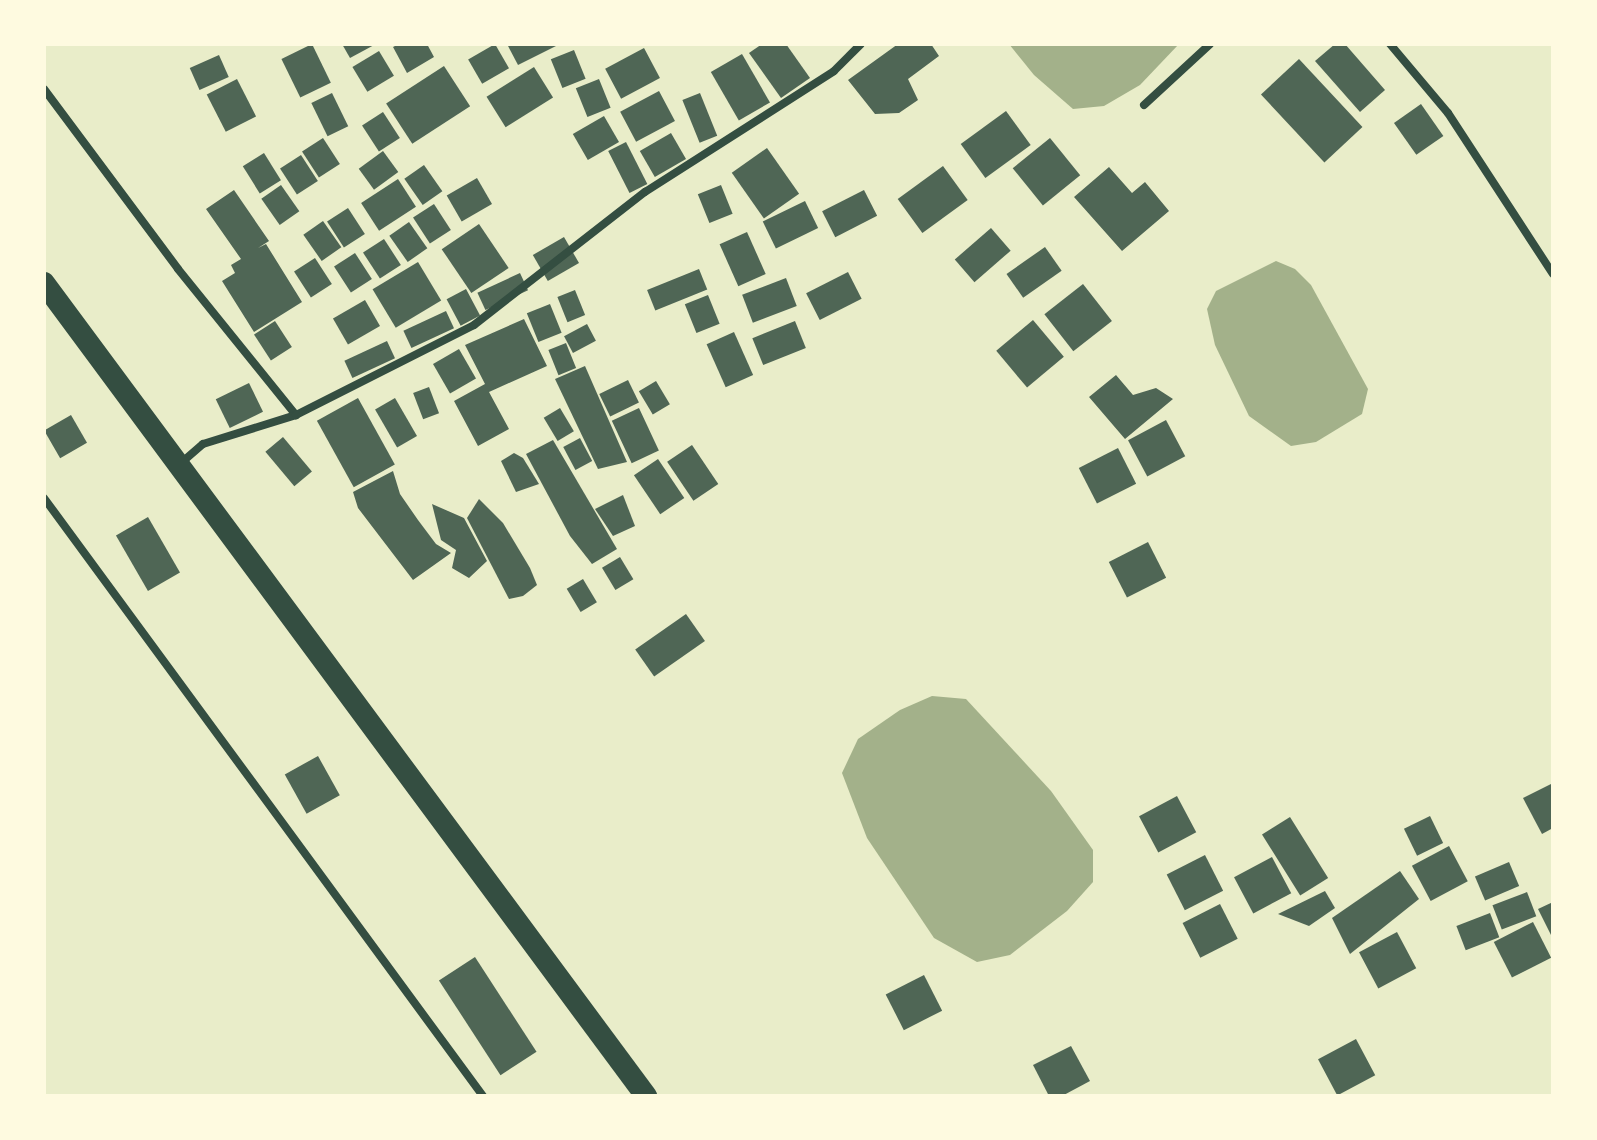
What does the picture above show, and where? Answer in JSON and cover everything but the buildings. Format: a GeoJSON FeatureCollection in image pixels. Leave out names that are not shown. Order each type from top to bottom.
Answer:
{"type":"FeatureCollection","features":[{"type":"Feature","properties":{"kind":"highway"},"geometry":{"type":"LineString","coordinates":[[44,283],[181,463],[646,1096]]}},
{"type":"Feature","properties":{"kind":"street"},"geometry":{"type":"LineString","coordinates":[[181,463],[203,444],[296,415],[474,325],[645,192],[834,71],[861,44]]}},
{"type":"Feature","properties":{"kind":"street"},"geometry":{"type":"LineString","coordinates":[[1144,105],[1210,44]]}},
{"type":"Feature","properties":{"kind":"street"},"geometry":{"type":"LineString","coordinates":[[1390,44],[1448,113],[1553,274]]}},
{"type":"Feature","properties":{"kind":"street"},"geometry":{"type":"LineString","coordinates":[[44,89],[178,269],[296,415]]}},
{"type":"Feature","properties":{"kind":"street"},"geometry":{"type":"LineString","coordinates":[[44,498],[483,1096]]}},
{"type":"Feature","properties":{"kind":"shaded area"},"geometry":{"type":"Polygon","coordinates":[[[1009,44],[1179,44],[1140,85],[1104,106],[1073,109],[1034,75],[1009,44]]]}},
{"type":"Feature","properties":{"kind":"shaded area"},"geometry":{"type":"Polygon","coordinates":[[[1276,261],[1295,269],[1311,285],[1368,389],[1362,414],[1316,442],[1291,446],[1249,416],[1215,345],[1207,309],[1216,291],[1276,261]]]}},
{"type":"Feature","properties":{"kind":"shaded area"},"geometry":{"type":"Polygon","coordinates":[[[932,696],[966,699],[1051,791],[1093,850],[1093,882],[1067,911],[1010,955],[977,962],[934,938],[867,838],[842,773],[858,739],[900,710],[932,696]]]}}]}
